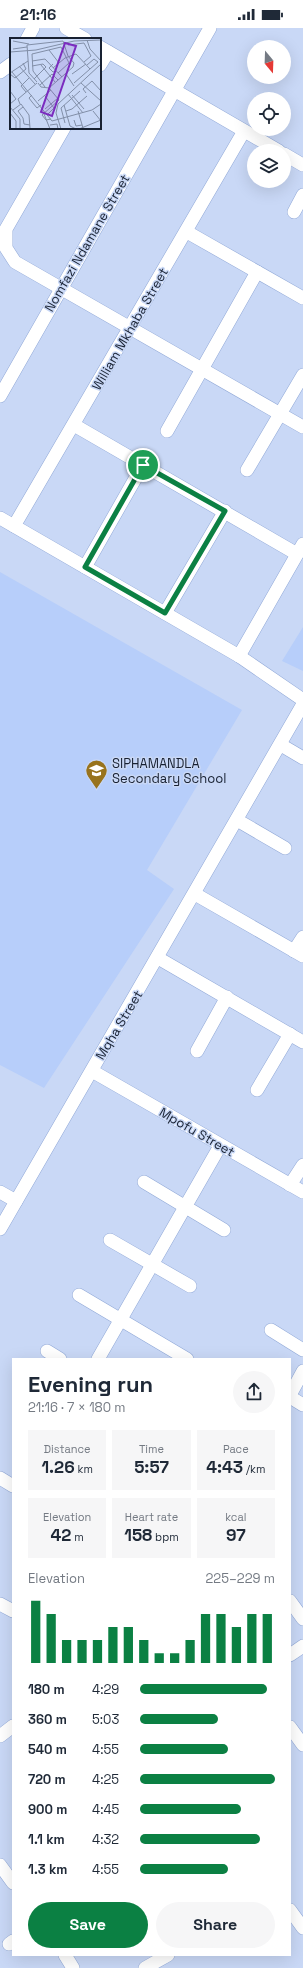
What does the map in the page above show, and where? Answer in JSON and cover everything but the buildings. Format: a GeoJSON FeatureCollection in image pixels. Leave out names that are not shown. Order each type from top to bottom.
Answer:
{"type":"FeatureCollection","features":[{"type":"Feature","properties":{"kind":"street"},"geometry":{"type":"LineString","coordinates":[[28,38],[33,28]]}},
{"type":"Feature","properties":{"kind":"street"},"geometry":{"type":"LineString","coordinates":[[66,28],[83,38]]}},
{"type":"Feature","properties":{"kind":"street","name":"Nomfazi Ndamane Street"},"geometry":{"type":"LineString","coordinates":[[0,396],[210,28]]}},
{"type":"Feature","properties":{"kind":"street"},"geometry":{"type":"LineString","coordinates":[[101,61],[104,50],[267,144]]}},
{"type":"Feature","properties":{"kind":"street"},"geometry":{"type":"LineString","coordinates":[[0,72],[10,65]]}},
{"type":"Feature","properties":{"kind":"street"},"geometry":{"type":"LineString","coordinates":[[63,129],[6,229],[6,248],[15,262],[303,427]]}},
{"type":"Feature","properties":{"kind":"street","name":"William Mkhaba Street"},"geometry":{"type":"LineString","coordinates":[[14,526],[187,232],[244,131]]}},
{"type":"Feature","properties":{"kind":"street"},"geometry":{"type":"LineString","coordinates":[[291,158],[303,165]]}},
{"type":"Feature","properties":{"kind":"street"},"geometry":{"type":"LineString","coordinates":[[294,212],[303,195]]}},
{"type":"Feature","properties":{"kind":"street"},"geometry":{"type":"LineString","coordinates":[[187,232],[303,298]]}},
{"type":"Feature","properties":{"kind":"street"},"geometry":{"type":"LineString","coordinates":[[167,431],[203,370],[257,272]]}},
{"type":"Feature","properties":{"kind":"street"},"geometry":{"type":"LineString","coordinates":[[247,470],[303,375]]}},
{"type":"Feature","properties":{"kind":"street"},"geometry":{"type":"LineString","coordinates":[[74,425],[225,511],[300,549],[239,656]]}},
{"type":"Feature","properties":{"kind":"street"},"geometry":{"type":"LineString","coordinates":[[85,567],[143,465]]}},
{"type":"Feature","properties":{"kind":"street"},"geometry":{"type":"LineString","coordinates":[[165,613],[225,511]]}},
{"type":"Feature","properties":{"kind":"street"},"geometry":{"type":"LineString","coordinates":[[0,518],[239,656],[303,700]]}},
{"type":"Feature","properties":{"kind":"street","name":"Mqha Street"},"geometry":{"type":"LineString","coordinates":[[0,1229],[281,745],[303,704]]}},
{"type":"Feature","properties":{"kind":"street"},"geometry":{"type":"LineString","coordinates":[[281,745],[303,758]]}},
{"type":"Feature","properties":{"kind":"street"},"geometry":{"type":"LineString","coordinates":[[237,820],[285,848]]}},
{"type":"Feature","properties":{"kind":"street"},"geometry":{"type":"LineString","coordinates":[[195,894],[299,953],[303,937]]}},
{"type":"Feature","properties":{"kind":"street"},"geometry":{"type":"LineString","coordinates":[[158,958],[303,1042]]}},
{"type":"Feature","properties":{"kind":"street"},"geometry":{"type":"LineString","coordinates":[[197,1051],[227,997]]}},
{"type":"Feature","properties":{"kind":"street"},"geometry":{"type":"LineString","coordinates":[[257,1090],[290,1034]]}},
{"type":"Feature","properties":{"kind":"street","name":"Mpofu Street"},"geometry":{"type":"LineString","coordinates":[[92,1070],[220,1146],[303,1192]]}},
{"type":"Feature","properties":{"kind":"street"},"geometry":{"type":"LineString","coordinates":[[99,1358],[220,1146]]}},
{"type":"Feature","properties":{"kind":"street"},"geometry":{"type":"LineString","coordinates":[[290,1185],[303,1165]]}},
{"type":"Feature","properties":{"kind":"street"},"geometry":{"type":"LineString","coordinates":[[144,1182],[224,1230]]}},
{"type":"Feature","properties":{"kind":"street"},"geometry":{"type":"LineString","coordinates":[[0,1192],[16,1201]]}},
{"type":"Feature","properties":{"kind":"street"},"geometry":{"type":"LineString","coordinates":[[110,1240],[190,1286]]}},
{"type":"Feature","properties":{"kind":"street"},"geometry":{"type":"LineString","coordinates":[[79,1295],[185,1358]]}},
{"type":"Feature","properties":{"kind":"street"},"geometry":{"type":"LineString","coordinates":[[271,1330],[303,1350]]}},
{"type":"Feature","properties":{"kind":"street"},"geometry":{"type":"LineString","coordinates":[[47,1351],[58,1358]]}},
{"type":"Feature","properties":{"kind":"street"},"geometry":{"type":"LineString","coordinates":[[291,1394],[303,1371]]}},
{"type":"Feature","properties":{"kind":"street"},"geometry":{"type":"LineString","coordinates":[[291,1397],[303,1405]]}},
{"type":"Feature","properties":{"kind":"street"},"geometry":{"type":"LineString","coordinates":[[0,1478],[12,1485]]}},
{"type":"Feature","properties":{"kind":"street"},"geometry":{"type":"LineString","coordinates":[[291,1602],[303,1619]]}},
{"type":"Feature","properties":{"kind":"street"},"geometry":{"type":"LineString","coordinates":[[0,1604],[12,1610]]}},
{"type":"Feature","properties":{"kind":"street"},"geometry":{"type":"LineString","coordinates":[[291,1654],[303,1646]]}},
{"type":"Feature","properties":{"kind":"street"},"geometry":{"type":"LineString","coordinates":[[291,1728],[303,1745]]}},
{"type":"Feature","properties":{"kind":"street"},"geometry":{"type":"LineString","coordinates":[[0,1865],[12,1882]]}},
{"type":"Feature","properties":{"kind":"street"},"geometry":{"type":"LineString","coordinates":[[291,1911],[303,1928]]}},
{"type":"Feature","properties":{"kind":"street"},"geometry":{"type":"LineString","coordinates":[[66,1956],[74,1968]]}},
{"type":"Feature","properties":{"kind":"street"},"geometry":{"type":"LineString","coordinates":[[145,1968],[166,1956]]}},
{"type":"Feature","properties":{"kind":"shaded area","name":"SIPHAMANDLA Secondary School"},"geometry":{"type":"Polygon","coordinates":[[[0,572],[242,710],[147,870],[174,889],[44,1088],[0,1065],[0,572]]]}},
{"type":"Feature","properties":{"kind":"shaded area"},"geometry":{"type":"Polygon","coordinates":[[[303,627],[303,671],[282,661],[303,627]]]}},
{"type":"Feature","properties":{"kind":"place","name":"SIPHAMANDLA Secondary School"},"geometry":{"type":"Point","coordinates":[97,790]}},
{"type":"Feature","properties":{"kind":"route"},"geometry":{"type":"LineString","coordinates":[[143,465],[225,511],[165,613],[85,567],[143,465]]}}]}
